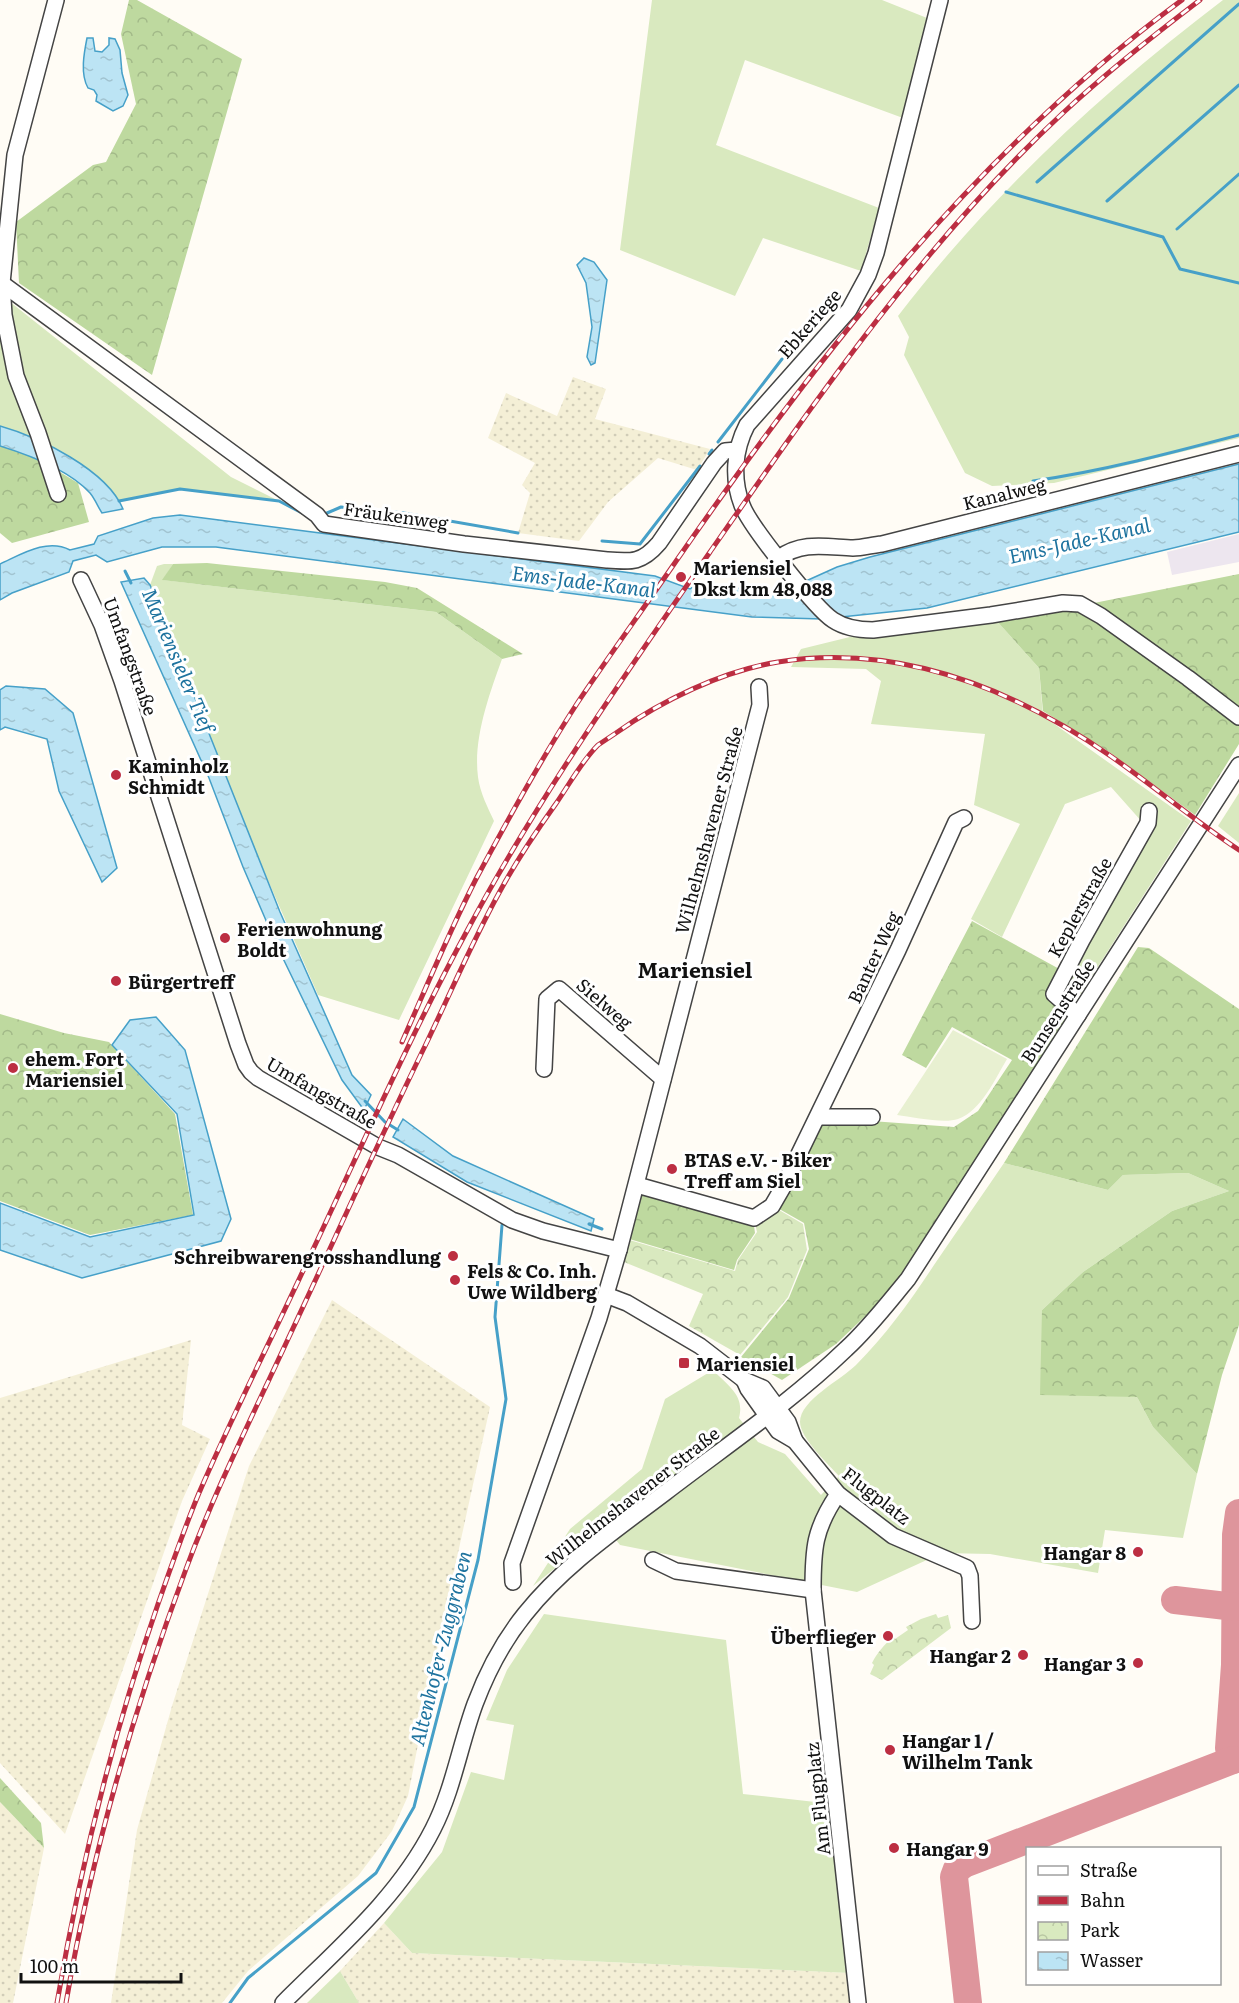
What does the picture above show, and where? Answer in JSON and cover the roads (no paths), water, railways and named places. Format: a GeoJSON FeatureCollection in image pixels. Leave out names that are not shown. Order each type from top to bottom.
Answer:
{"type":"FeatureCollection","features":[{"type":"Feature","properties":{"kind":"street"},"geometry":{"type":"LineString","coordinates":[[56,0],[15,155],[1,283],[4,315],[16,376],[58,494]]}},
{"type":"Feature","properties":{"kind":"street","name":"Ebkeriege"},"geometry":{"type":"LineString","coordinates":[[940,0],[868,275],[849,310],[747,425],[737,450],[736,474],[742,507],[753,525],[826,615],[844,625],[855,629],[873,630],[1064,603],[1080,604],[1169,664],[1239,717]]}},
{"type":"Feature","properties":{"kind":"street","name":"Fräukenweg"},"geometry":{"type":"LineString","coordinates":[[1,283],[279,487],[316,515],[324,524],[500,548],[625,562],[639,560],[650,554],[659,543],[714,463],[725,451],[737,450]]}},
{"type":"Feature","properties":{"kind":"street","name":"Kanalweg"},"geometry":{"type":"LineString","coordinates":[[779,558],[791,550],[813,545],[856,548],[882,544],[1239,453]]}},
{"type":"Feature","properties":{"kind":"street","name":"Umfangstraße"},"geometry":{"type":"LineString","coordinates":[[81,580],[102,625],[122,681],[238,1044],[251,1072],[378,1147],[398,1155],[512,1220],[543,1231],[619,1250]]}},
{"type":"Feature","properties":{"kind":"street","name":"Wilhelmshavener Straße"},"geometry":{"type":"LineString","coordinates":[[513,1582],[512,1563],[606,1295],[637,1185],[760,705],[759,687]]}},
{"type":"Feature","properties":{"kind":"street","name":"Bunsenstraße"},"geometry":{"type":"LineString","coordinates":[[908,1279],[1239,765]]}},
{"type":"Feature","properties":{"kind":"street","name":"Keplerstraße"},"geometry":{"type":"LineString","coordinates":[[1077,1015],[1054,994],[1148,823],[1149,811]]}},
{"type":"Feature","properties":{"kind":"street","name":"Banter Weg"},"geometry":{"type":"LineString","coordinates":[[637,1185],[753,1218],[772,1206],[819,1117],[956,822],[964,818]]}},
{"type":"Feature","properties":{"kind":"street","name":"Sielweg"},"geometry":{"type":"LineString","coordinates":[[544,1069],[547,999],[559,984],[663,1079]]}},
{"type":"Feature","properties":{"kind":"street"},"geometry":{"type":"LineString","coordinates":[[819,1117],[872,1117]]}},
{"type":"Feature","properties":{"kind":"street","name":"Wilhelmshavener Straße"},"geometry":{"type":"LineString","coordinates":[[283,2003],[370,1917],[400,1882],[417,1856],[434,1828],[484,1683],[508,1637],[525,1614],[574,1562],[772,1410],[848,1347],[908,1279]]}},
{"type":"Feature","properties":{"kind":"street"},"geometry":{"type":"LineString","coordinates":[[606,1295],[627,1303],[700,1346],[744,1380],[763,1388],[772,1410]]}},
{"type":"Feature","properties":{"kind":"street","name":"Flugplatz"},"geometry":{"type":"LineString","coordinates":[[772,1410],[792,1428],[795,1441],[838,1494],[893,1536],[967,1568],[970,1576],[972,1621]]}},
{"type":"Feature","properties":{"kind":"street","name":"Am Flugplatz"},"geometry":{"type":"LineString","coordinates":[[838,1494],[821,1521],[813,1550],[813,1590],[858,2003]]}},
{"type":"Feature","properties":{"kind":"street"},"geometry":{"type":"LineString","coordinates":[[653,1560],[676,1571],[813,1590]]}},
{"type":"Feature","properties":{"kind":"water"},"geometry":{"type":"Polygon","coordinates":[[[87,38],[93,38],[95,51],[102,52],[109,45],[109,38],[115,39],[120,50],[122,73],[128,95],[123,106],[113,111],[96,101],[97,95],[94,90],[88,88],[83,63],[87,38]]]}},
{"type":"Feature","properties":{"kind":"water"},"geometry":{"type":"Polygon","coordinates":[[[584,258],[594,262],[607,280],[595,363],[591,365],[587,357],[592,327],[586,283],[577,265],[584,258]]]}},
{"type":"Feature","properties":{"kind":"water"},"geometry":{"type":"Polygon","coordinates":[[[0,426],[52,447],[87,468],[103,481],[123,509],[102,513],[90,493],[71,477],[36,459],[0,446],[0,426]]]}},
{"type":"Feature","properties":{"kind":"water","name":"Ems-Jade-Kanal"},"geometry":{"type":"Polygon","coordinates":[[[1239,464],[1239,532],[927,608],[822,619],[752,617],[216,547],[162,547],[107,562],[96,555],[73,561],[69,572],[12,593],[0,600],[0,564],[44,547],[61,547],[70,550],[94,544],[98,536],[153,518],[180,515],[655,576],[690,589],[698,583],[792,595],[807,584],[806,581],[837,567],[870,557],[1239,464]]]}},
{"type":"Feature","properties":{"kind":"water"},"geometry":{"type":"Polygon","coordinates":[[[144,578],[150,585],[280,912],[352,1075],[371,1095],[364,1110],[342,1080],[277,946],[243,867],[209,778],[121,582],[144,578]]]}},
{"type":"Feature","properties":{"kind":"water"},"geometry":{"type":"Polygon","coordinates":[[[6,686],[45,689],[73,713],[117,868],[102,882],[59,791],[47,739],[5,727],[0,730],[0,690],[6,686]]]}},
{"type":"Feature","properties":{"kind":"water"},"geometry":{"type":"Polygon","coordinates":[[[156,1017],[185,1050],[231,1219],[221,1241],[82,1278],[0,1250],[0,1203],[90,1237],[194,1215],[177,1114],[112,1045],[130,1020],[156,1017]]]}},
{"type":"Feature","properties":{"kind":"water"},"geometry":{"type":"Polygon","coordinates":[[[403,1119],[453,1156],[594,1219],[591,1231],[467,1182],[393,1137],[403,1119]]]}},
{"type":"Feature","properties":{"kind":"waterway"},"geometry":{"type":"LineString","coordinates":[[1037,182],[1239,4]]}},
{"type":"Feature","properties":{"kind":"waterway"},"geometry":{"type":"LineString","coordinates":[[1107,201],[1239,85]]}},
{"type":"Feature","properties":{"kind":"waterway"},"geometry":{"type":"LineString","coordinates":[[1177,229],[1239,174]]}},
{"type":"Feature","properties":{"kind":"waterway"},"geometry":{"type":"LineString","coordinates":[[1006,192],[1163,237],[1180,269],[1239,283]]}},
{"type":"Feature","properties":{"kind":"waterway"},"geometry":{"type":"LineString","coordinates":[[718,442],[782,359]]}},
{"type":"Feature","properties":{"kind":"waterway"},"geometry":{"type":"LineString","coordinates":[[1033,481],[1111,467],[1239,435]]}},
{"type":"Feature","properties":{"kind":"waterway"},"geometry":{"type":"LineString","coordinates":[[709,454],[712,450]]}},
{"type":"Feature","properties":{"kind":"waterway"},"geometry":{"type":"LineString","coordinates":[[602,541],[640,544],[700,466]]}},
{"type":"Feature","properties":{"kind":"waterway"},"geometry":{"type":"LineString","coordinates":[[119,501],[180,489],[279,501],[302,513]]}},
{"type":"Feature","properties":{"kind":"waterway"},"geometry":{"type":"LineString","coordinates":[[327,513],[341,507],[404,513],[518,533]]}},
{"type":"Feature","properties":{"kind":"waterway","name":"Mariensieler Tief"},"geometry":{"type":"LineString","coordinates":[[125,571],[131,583]]}},
{"type":"Feature","properties":{"kind":"waterway","name":"Mariensieler Tief"},"geometry":{"type":"LineString","coordinates":[[365,1101],[385,1122],[398,1130]]}},
{"type":"Feature","properties":{"kind":"waterway","name":"Mariensieler Tief"},"geometry":{"type":"LineString","coordinates":[[589,1224],[602,1229]]}},
{"type":"Feature","properties":{"kind":"waterway","name":"Altenhofer-Zuggraben"},"geometry":{"type":"LineString","coordinates":[[230,2003],[248,1978],[376,1873],[414,1807],[478,1560],[506,1399],[495,1317],[502,1225]]}},
{"type":"Feature","properties":{"kind":"railway"},"geometry":{"type":"LineString","coordinates":[[402,1042],[476,879],[551,745],[601,668],[784,411],[904,262],[968,191],[1035,123],[1107,59],[1182,0]]}},
{"type":"Feature","properties":{"kind":"railway"},"geometry":{"type":"LineString","coordinates":[[57,2003],[87,1851],[112,1752],[158,1604],[188,1520],[225,1434],[406,1051],[495,880],[583,738],[646,644],[791,436],[875,322],[966,213],[1014,161],[1097,83],[1200,0]]}},
{"type":"Feature","properties":{"kind":"railway"},"geometry":{"type":"LineString","coordinates":[[66,2003],[88,1892],[116,1783],[167,1622],[209,1510],[480,930],[526,848],[581,766],[598,745],[672,699],[714,680],[757,666],[823,658],[867,659],[911,666],[954,677],[995,692],[1035,711],[1112,757],[1239,850]]}},
{"type":"Feature","properties":{"kind":"place","name":"Mariensiel Dkst km 48,088"},"geometry":{"type":"Point","coordinates":[681,577]}},
{"type":"Feature","properties":{"kind":"place","name":"Kaminholz Schmidt"},"geometry":{"type":"Point","coordinates":[116,775]}},
{"type":"Feature","properties":{"kind":"place","name":"Ferienwohnung Boldt"},"geometry":{"type":"Point","coordinates":[225,938]}},
{"type":"Feature","properties":{"kind":"place","name":"Bürgertreff"},"geometry":{"type":"Point","coordinates":[116,981]}},
{"type":"Feature","properties":{"kind":"place","name":"ehem. Fort Mariensiel"},"geometry":{"type":"Point","coordinates":[13,1068]}},
{"type":"Feature","properties":{"kind":"place","name":"BTAS e.V. - Biker Treff am Siel"},"geometry":{"type":"Point","coordinates":[672,1169]}},
{"type":"Feature","properties":{"kind":"place","name":"Schreibwarengrosshandlung"},"geometry":{"type":"Point","coordinates":[453,1256]}},
{"type":"Feature","properties":{"kind":"place","name":"Fels & Co. Inh. Uwe Wildberg"},"geometry":{"type":"Point","coordinates":[455,1280]}},
{"type":"Feature","properties":{"kind":"place","name":"Mariensiel"},"geometry":{"type":"Point","coordinates":[684,1363]}},
{"type":"Feature","properties":{"kind":"place","name":"Hangar 8"},"geometry":{"type":"Point","coordinates":[1138,1552]}},
{"type":"Feature","properties":{"kind":"place","name":"Überflieger"},"geometry":{"type":"Point","coordinates":[888,1636]}},
{"type":"Feature","properties":{"kind":"place","name":"Hangar 2"},"geometry":{"type":"Point","coordinates":[1023,1655]}},
{"type":"Feature","properties":{"kind":"place","name":"Hangar 3"},"geometry":{"type":"Point","coordinates":[1138,1663]}},
{"type":"Feature","properties":{"kind":"place","name":"Hangar 1 / Wilhelm Tank"},"geometry":{"type":"Point","coordinates":[890,1750]}},
{"type":"Feature","properties":{"kind":"place","name":"Hangar 9"},"geometry":{"type":"Point","coordinates":[894,1848]}},
{"type":"Feature","properties":{"kind":"district","name":"Mariensiel"},"geometry":{"type":"Point","coordinates":[695,968]}}]}
